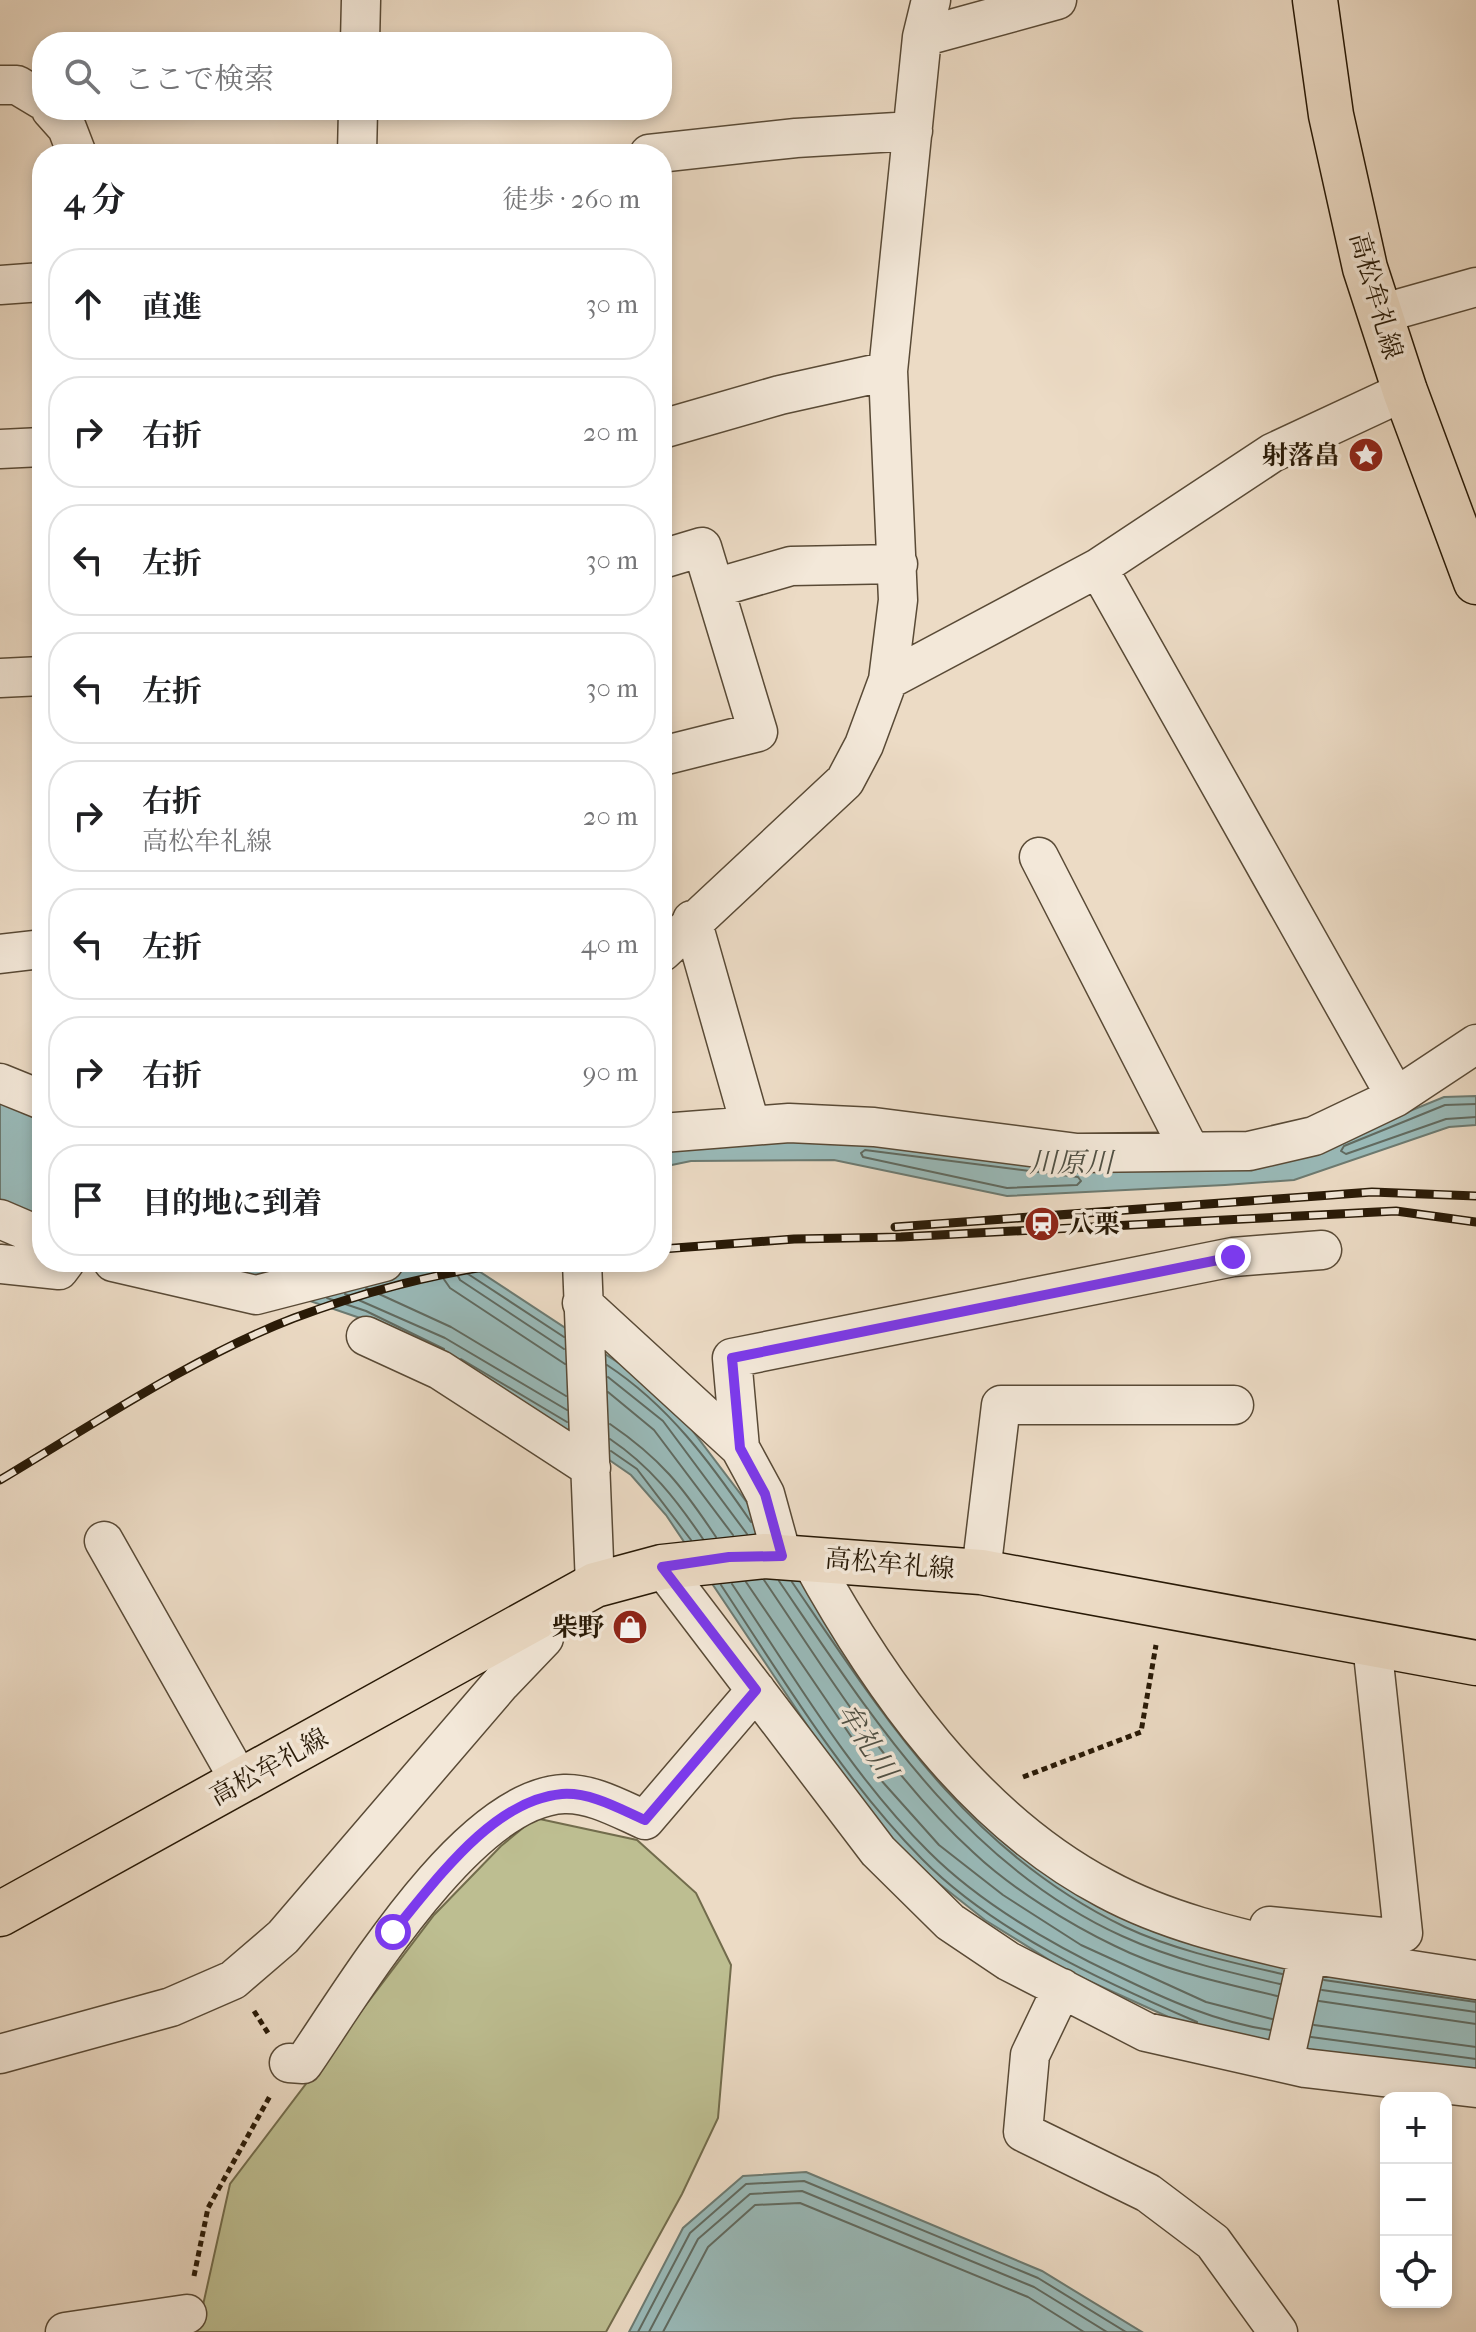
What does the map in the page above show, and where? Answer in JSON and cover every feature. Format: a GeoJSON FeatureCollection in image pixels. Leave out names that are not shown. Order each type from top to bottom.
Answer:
{"type":"FeatureCollection","features":[{"type":"Feature","properties":{"kind":"main road","name":"高松牟礼線"},"geometry":{"type":"LineString","coordinates":[[1315,0],[1331,115],[1365,268],[1405,391],[1476,582]]}},
{"type":"Feature","properties":{"kind":"main road","name":"高松牟礼線"},"geometry":{"type":"LineString","coordinates":[[0,1914],[595,1585],[677,1564],[785,1557],[981,1572],[1476,1663]]}},
{"type":"Feature","properties":{"kind":"street"},"geometry":{"type":"LineString","coordinates":[[360,32],[361,0]]}},
{"type":"Feature","properties":{"kind":"street"},"geometry":{"type":"LineString","coordinates":[[672,941],[845,781],[864,745],[888,680],[898,600],[898,564],[888,371],[922,37],[931,0]]}},
{"type":"Feature","properties":{"kind":"street"},"geometry":{"type":"LineString","coordinates":[[922,37],[1057,0]]}},
{"type":"Feature","properties":{"kind":"street"},"geometry":{"type":"LineString","coordinates":[[0,85],[17,85],[32,94]]}},
{"type":"Feature","properties":{"kind":"street"},"geometry":{"type":"LineString","coordinates":[[60,120],[73,144]]}},
{"type":"Feature","properties":{"kind":"street"},"geometry":{"type":"LineString","coordinates":[[357,144],[358,120]]}},
{"type":"Feature","properties":{"kind":"street"},"geometry":{"type":"LineString","coordinates":[[672,151],[796,138],[913,131]]}},
{"type":"Feature","properties":{"kind":"street"},"geometry":{"type":"LineString","coordinates":[[0,285],[32,283]]}},
{"type":"Feature","properties":{"kind":"street"},"geometry":{"type":"LineString","coordinates":[[1380,314],[1476,287]]}},
{"type":"Feature","properties":{"kind":"street"},"geometry":{"type":"LineString","coordinates":[[672,426],[793,392],[888,371]]}},
{"type":"Feature","properties":{"kind":"street"},"geometry":{"type":"LineString","coordinates":[[888,680],[1098,568],[1272,453],[1405,391]]}},
{"type":"Feature","properties":{"kind":"street"},"geometry":{"type":"LineString","coordinates":[[0,449],[32,447]]}},
{"type":"Feature","properties":{"kind":"street"},"geometry":{"type":"LineString","coordinates":[[672,556],[702,547],[758,732],[672,754]]}},
{"type":"Feature","properties":{"kind":"street"},"geometry":{"type":"LineString","coordinates":[[715,588],[791,566],[898,564]]}},
{"type":"Feature","properties":{"kind":"street"},"geometry":{"type":"LineString","coordinates":[[1098,568],[1396,1097]]}},
{"type":"Feature","properties":{"kind":"street"},"geometry":{"type":"LineString","coordinates":[[0,678],[32,676]]}},
{"type":"Feature","properties":{"kind":"street"},"geometry":{"type":"LineString","coordinates":[[1039,857],[1190,1151]]}},
{"type":"Feature","properties":{"kind":"street"},"geometry":{"type":"LineString","coordinates":[[692,920],[750,1124]]}},
{"type":"Feature","properties":{"kind":"street"},"geometry":{"type":"LineString","coordinates":[[0,954],[32,950]]}},
{"type":"Feature","properties":{"kind":"street"},"geometry":{"type":"LineString","coordinates":[[672,1132],[750,1124],[874,1127],[1077,1153],[1249,1151],[1314,1136],[1396,1097],[1476,1044]]}},
{"type":"Feature","properties":{"kind":"street"},"geometry":{"type":"LineString","coordinates":[[0,1083],[32,1096]]}},
{"type":"Feature","properties":{"kind":"street"},"geometry":{"type":"LineString","coordinates":[[0,1219],[32,1233]]}},
{"type":"Feature","properties":{"kind":"street"},"geometry":{"type":"LineString","coordinates":[[740,1448],[732,1358],[1233,1257],[1322,1250]]}},
{"type":"Feature","properties":{"kind":"street"},"geometry":{"type":"LineString","coordinates":[[0,1264],[32,1267]]}},
{"type":"Feature","properties":{"kind":"street"},"geometry":{"type":"LineString","coordinates":[[156,1272],[256,1295],[345,1272]]}},
{"type":"Feature","properties":{"kind":"street"},"geometry":{"type":"LineString","coordinates":[[582,1272],[595,1585]]}},
{"type":"Feature","properties":{"kind":"street"},"geometry":{"type":"LineString","coordinates":[[582,1303],[740,1448],[765,1494],[785,1557],[840,1615],[956,1770],[1006,1823],[1105,1889],[1204,1930],[1307,1960],[1476,1980]]}},
{"type":"Feature","properties":{"kind":"street"},"geometry":{"type":"LineString","coordinates":[[366,1336],[440,1370],[591,1468]]}},
{"type":"Feature","properties":{"kind":"street"},"geometry":{"type":"LineString","coordinates":[[981,1572],[1001,1405],[1234,1405]]}},
{"type":"Feature","properties":{"kind":"street"},"geometry":{"type":"LineString","coordinates":[[104,1541],[241,1783]]}},
{"type":"Feature","properties":{"kind":"street"},"geometry":{"type":"LineString","coordinates":[[677,1564],[756,1690],[878,1851],[950,1922],[1008,1961],[1146,2032],[1476,2088]]}},
{"type":"Feature","properties":{"kind":"street"},"geometry":{"type":"LineString","coordinates":[[0,2054],[171,2007],[233,1980],[283,1937],[501,1683],[544,1638],[545,1614]]}},
{"type":"Feature","properties":{"kind":"street"},"geometry":{"type":"LineString","coordinates":[[1128,1872],[1141,1883],[1208,1911],[1262,1925],[1382,1937],[1403,1933],[1372,1644]]}},
{"type":"Feature","properties":{"kind":"street"},"geometry":{"type":"LineString","coordinates":[[289,2063],[303,2064],[393,1932],[446,1868],[493,1824],[527,1801],[565,1794],[601,1800],[645,1820],[756,1690]]}},
{"type":"Feature","properties":{"kind":"street"},"geometry":{"type":"LineString","coordinates":[[1286,2055],[1307,1960]]}},
{"type":"Feature","properties":{"kind":"street"},"geometry":{"type":"LineString","coordinates":[[1062,1988],[1030,2055],[1023,2132],[1148,2193],[1213,2242],[1278,2332]]}},
{"type":"Feature","properties":{"kind":"street"},"geometry":{"type":"LineString","coordinates":[[65,2332],[187,2314]]}},
{"type":"Feature","properties":{"kind":"path"},"geometry":{"type":"LineString","coordinates":[[1023,1777],[1141,1732],[1164,1605]]}},
{"type":"Feature","properties":{"kind":"path"},"geometry":{"type":"LineString","coordinates":[[187,2314],[208,2208],[289,2063],[233,1980]]}},
{"type":"Feature","properties":{"kind":"green space"},"geometry":{"type":"Polygon","coordinates":[[[535,1818],[637,1840],[696,1893],[731,1965],[718,2118],[682,2194],[606,2332],[197,2332],[230,2184],[434,1915],[501,1846],[535,1818]]]}},
{"type":"Feature","properties":{"kind":"water"},"geometry":{"type":"Polygon","coordinates":[[[0,1095],[32,1113],[32,1219],[0,1205],[0,1095]]]}},
{"type":"Feature","properties":{"kind":"water","name":"川原川"},"geometry":{"type":"Polygon","coordinates":[[[1476,1096],[1476,1125],[1449,1127],[1294,1180],[1007,1196],[834,1160],[691,1161],[672,1165],[672,1144],[740,1137],[880,1143],[1366,1129],[1444,1097],[1476,1096]]]}},
{"type":"Feature","properties":{"kind":"water","name":"牟礼川"},"geometry":{"type":"Polygon","coordinates":[[[210,1272],[480,1272],[640,1377],[676,1409],[749,1505],[1070,1885],[1476,1994],[1476,2077],[1331,2058],[1197,2030],[1067,1971],[985,1920],[918,1867],[856,1798],[666,1515],[631,1475],[573,1435],[363,1319],[251,1281],[210,1272]]]}},
{"type":"Feature","properties":{"kind":"water"},"geometry":{"type":"Polygon","coordinates":[[[806,2172],[1042,2271],[1142,2332],[629,2332],[683,2228],[743,2176],[806,2172]]]}},
{"type":"Feature","properties":{"kind":"railway"},"geometry":{"type":"LineString","coordinates":[[895,1227],[1372,1192],[1476,1196]]}},
{"type":"Feature","properties":{"kind":"railway"},"geometry":{"type":"LineString","coordinates":[[672,1248],[794,1239],[901,1237],[1396,1211],[1476,1222]]}},
{"type":"Feature","properties":{"kind":"railway"},"geometry":{"type":"LineString","coordinates":[[0,1480],[182,1371],[257,1334],[321,1308],[457,1272]]}},
{"type":"Feature","properties":{"kind":"place","name":"射落畠"},"geometry":{"type":"Point","coordinates":[1366,455]}},
{"type":"Feature","properties":{"kind":"place","name":"八栗"},"geometry":{"type":"Point","coordinates":[1042,1224]}},
{"type":"Feature","properties":{"kind":"place","name":"柴野"},"geometry":{"type":"Point","coordinates":[630,1627]}},
{"type":"Feature","properties":{"kind":"route"},"geometry":{"type":"LineString","coordinates":[[393,1932],[446,1868],[493,1824],[527,1801],[565,1794],[601,1800],[645,1820],[756,1690],[662,1567],[729,1557],[782,1556],[765,1494],[740,1448],[732,1358],[1233,1257]]}}]}
